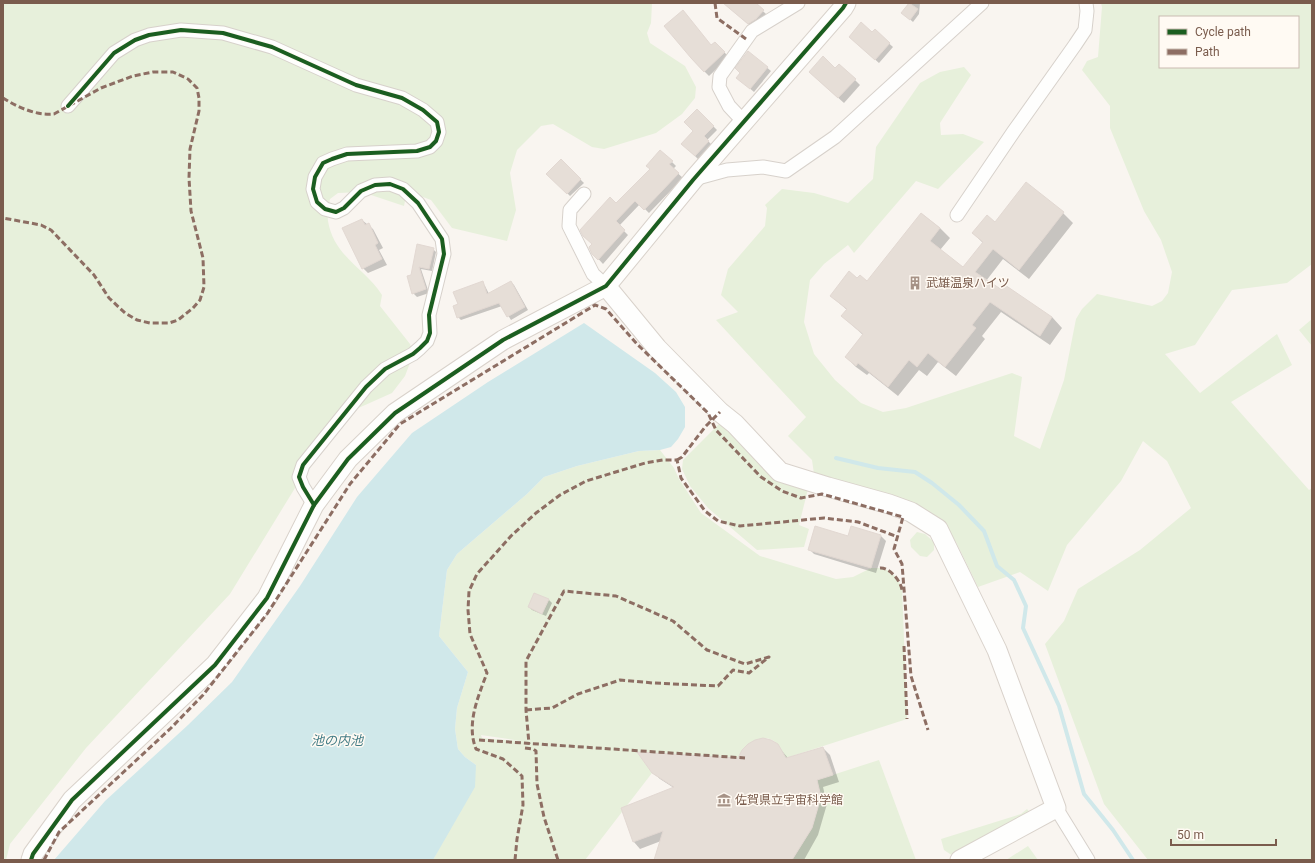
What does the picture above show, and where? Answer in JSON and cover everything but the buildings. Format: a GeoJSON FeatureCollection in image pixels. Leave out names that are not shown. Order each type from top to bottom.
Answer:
{"type":"FeatureCollection","features":[{"type":"Feature","properties":{"kind":"street"},"geometry":{"type":"LineString","coordinates":[[744,122],[729,106],[719,87],[720,76],[752,31],[798,3]]}},
{"type":"Feature","properties":{"kind":"street"},"geometry":{"type":"LineString","coordinates":[[31,860],[33,854],[72,800],[215,665],[267,598],[314,505],[348,460],[394,413],[503,340],[606,286],[693,180],[846,3]]}},
{"type":"Feature","properties":{"kind":"street"},"geometry":{"type":"LineString","coordinates":[[693,180],[734,170],[763,167],[786,171],[835,137],[982,3]]}},
{"type":"Feature","properties":{"kind":"street"},"geometry":{"type":"LineString","coordinates":[[957,215],[1082,35],[1085,30],[1087,11],[1086,3]]}},
{"type":"Feature","properties":{"kind":"street"},"geometry":{"type":"LineString","coordinates":[[68,106],[114,54],[135,40],[149,35],[181,30],[224,33],[272,47],[356,85],[402,98],[423,110],[437,122],[439,132],[436,141],[430,147],[417,151],[347,154],[323,163],[315,177],[313,189],[317,202],[325,210],[336,212],[344,208],[361,191],[375,185],[390,184],[403,189],[418,203],[442,239],[444,254],[429,315],[430,333],[427,341],[413,354],[385,369],[366,387],[303,465],[299,477],[314,505]]}},
{"type":"Feature","properties":{"kind":"street"},"geometry":{"type":"LineString","coordinates":[[584,194],[570,210],[569,226],[593,274],[606,286],[657,348],[720,412],[735,424],[780,472],[889,504],[911,512],[938,529],[997,650],[1056,808],[1088,860]]}},
{"type":"Feature","properties":{"kind":"street"},"geometry":{"type":"LineString","coordinates":[[960,860],[1056,808]]}},
{"type":"Feature","properties":{"kind":"green space"},"geometry":{"type":"Polygon","coordinates":[[[3,3],[652,3],[651,23],[647,33],[650,43],[685,66],[696,87],[695,98],[682,114],[656,133],[604,149],[592,147],[553,124],[541,126],[517,150],[510,173],[516,210],[507,241],[452,228],[431,200],[407,191],[404,206],[362,192],[338,193],[330,199],[328,221],[331,233],[337,244],[343,253],[367,277],[382,295],[380,306],[410,344],[413,355],[405,376],[392,393],[354,410],[303,475],[230,594],[86,748],[10,844],[6,860],[3,860],[3,3]]]}},
{"type":"Feature","properties":{"kind":"green space"},"geometry":{"type":"Polygon","coordinates":[[[1101,3],[1312,3],[1312,264],[1287,283],[1232,290],[1195,345],[1165,354],[1200,393],[1277,334],[1292,365],[1231,402],[1309,490],[1312,488],[1312,860],[1148,860],[1104,804],[1045,644],[1064,621],[1078,589],[1140,550],[1191,508],[1167,461],[1143,441],[1121,481],[1067,545],[1048,591],[1020,572],[978,587],[956,542],[916,504],[814,474],[812,460],[788,436],[806,417],[716,320],[738,312],[721,295],[728,269],[765,226],[767,208],[765,205],[782,189],[814,193],[848,203],[873,179],[876,147],[920,83],[940,72],[964,67],[971,75],[940,123],[941,135],[963,134],[984,142],[938,189],[916,181],[854,253],[848,245],[824,264],[810,280],[804,322],[814,354],[835,380],[861,403],[883,412],[906,408],[1012,373],[1022,377],[1014,436],[1040,449],[1064,380],[1076,319],[1082,309],[1097,294],[1152,306],[1162,301],[1168,293],[1172,272],[1161,240],[1144,211],[1110,128],[1110,106],[1082,70],[1087,61],[1098,57],[1102,7],[1101,3]]]}},
{"type":"Feature","properties":{"kind":"green space"},"geometry":{"type":"Polygon","coordinates":[[[1312,319],[1312,346],[1299,330],[1312,319]]]}},
{"type":"Feature","properties":{"kind":"green space"},"geometry":{"type":"Polygon","coordinates":[[[720,423],[768,471],[808,489],[799,525],[809,529],[804,547],[757,550],[708,508],[690,486],[682,469],[683,460],[720,423]]]}},
{"type":"Feature","properties":{"kind":"green space"},"geometry":{"type":"Polygon","coordinates":[[[660,450],[674,468],[679,479],[701,513],[760,556],[836,579],[853,577],[871,568],[883,568],[896,577],[902,587],[907,719],[783,759],[776,742],[763,738],[749,744],[738,758],[637,752],[652,773],[585,860],[433,860],[476,765],[465,757],[458,749],[455,729],[457,708],[468,672],[439,636],[447,570],[457,554],[527,494],[544,477],[577,466],[639,451],[660,450]],[[481,735],[482,738],[521,741],[481,735]]]}},
{"type":"Feature","properties":{"kind":"green space"},"geometry":{"type":"Polygon","coordinates":[[[917,532],[925,534],[934,542],[934,550],[927,557],[920,556],[911,547],[910,540],[917,532]]]}},
{"type":"Feature","properties":{"kind":"green space"},"geometry":{"type":"Polygon","coordinates":[[[879,760],[916,860],[792,860],[812,828],[821,797],[817,780],[879,760]]]}},
{"type":"Feature","properties":{"kind":"green space"},"geometry":{"type":"Polygon","coordinates":[[[1027,809],[1031,814],[953,856],[944,850],[941,839],[1021,814],[1027,809]]]}},
{"type":"Feature","properties":{"kind":"green space"},"geometry":{"type":"Polygon","coordinates":[[[1028,846],[1038,860],[1006,860],[1028,846]]]}},
{"type":"Feature","properties":{"kind":"water","name":"池の内池"},"geometry":{"type":"Polygon","coordinates":[[[584,323],[655,373],[676,392],[685,407],[685,427],[671,447],[660,450],[639,451],[577,466],[544,477],[527,494],[457,554],[447,570],[439,636],[468,672],[457,708],[455,729],[458,749],[465,757],[476,765],[475,787],[433,860],[54,860],[105,801],[188,725],[232,682],[300,586],[357,497],[412,433],[488,382],[584,323]]]}},
{"type":"Feature","properties":{"kind":"waterway"},"geometry":{"type":"LineString","coordinates":[[836,458],[878,468],[915,472],[932,483],[959,505],[984,531],[997,566],[1014,580],[1026,606],[1023,628],[1059,706],[1084,794],[1113,830],[1133,860]]}},
{"type":"Feature","properties":{"kind":"marked path"},"geometry":{"type":"LineString","coordinates":[[715,3],[717,18],[746,39]]}},
{"type":"Feature","properties":{"kind":"marked path"},"geometry":{"type":"LineString","coordinates":[[3,98],[14,105],[27,110],[41,114],[54,114],[101,88],[133,76],[153,72],[173,72],[188,79],[197,88],[199,111],[190,149],[189,178],[191,211],[203,258],[204,287],[200,300],[193,308],[178,320],[169,323],[150,323],[137,320],[125,313],[109,298],[94,275],[51,230],[41,225],[3,218]]}},
{"type":"Feature","properties":{"kind":"marked path"},"geometry":{"type":"LineString","coordinates":[[44,860],[59,832],[171,728],[203,695],[267,614],[350,484],[400,424],[595,305],[606,309],[637,344],[708,413],[716,430],[761,477],[782,491],[801,498],[822,494],[903,517],[894,549],[902,564],[911,676],[928,730]]}},
{"type":"Feature","properties":{"kind":"marked path"},"geometry":{"type":"LineString","coordinates":[[677,460],[682,457],[705,427],[720,412]]}},
{"type":"Feature","properties":{"kind":"marked path"},"geometry":{"type":"LineString","coordinates":[[515,860],[523,805],[522,776],[503,759],[476,749],[473,740],[472,730],[474,711],[487,673],[470,634],[468,610],[469,591],[477,574],[511,536],[536,513],[560,495],[586,481],[645,463],[663,460],[677,460],[681,478],[705,511],[718,521],[740,526],[824,518],[858,522],[898,537]]}},
{"type":"Feature","properties":{"kind":"marked path"},"geometry":{"type":"LineString","coordinates":[[880,568],[891,572],[901,586],[902,590]]}},
{"type":"Feature","properties":{"kind":"marked path"},"geometry":{"type":"LineString","coordinates":[[526,710],[552,708],[578,694],[620,680],[718,686],[733,670],[749,673],[769,657],[745,664],[707,650],[673,621],[616,596],[564,591],[526,661],[526,710],[529,744]]}},
{"type":"Feature","properties":{"kind":"marked path"},"geometry":{"type":"LineString","coordinates":[[904,646],[907,719]]}},
{"type":"Feature","properties":{"kind":"marked path"},"geometry":{"type":"LineString","coordinates":[[479,740],[745,758]]}},
{"type":"Feature","properties":{"kind":"marked path"},"geometry":{"type":"LineString","coordinates":[[525,748],[536,751],[537,784],[544,817],[558,860]]}},
{"type":"Feature","properties":{"kind":"cycle path"},"geometry":{"type":"LineString","coordinates":[[31,860],[33,854],[72,800],[215,665],[267,598],[314,505],[348,459],[395,413],[503,340],[606,286],[693,180],[846,3]]}},
{"type":"Feature","properties":{"kind":"cycle path"},"geometry":{"type":"LineString","coordinates":[[68,106],[114,53],[135,40],[149,35],[181,30],[223,33],[272,47],[356,85],[402,98],[423,110],[437,122],[439,132],[436,141],[430,147],[417,151],[347,154],[323,163],[315,177],[313,189],[317,202],[325,209],[336,212],[344,208],[361,191],[375,185],[390,184],[403,189],[418,203],[442,239],[444,254],[429,315],[430,333],[427,341],[413,354],[385,369],[366,387],[303,465],[299,477],[314,505]]}},
{"type":"Feature","properties":{"kind":"place","name":"武雄温泉ハイツ"},"geometry":{"type":"Point","coordinates":[915,283]}},
{"type":"Feature","properties":{"kind":"place","name":"佐賀県立宇宙科学館"},"geometry":{"type":"Point","coordinates":[724,800]}}]}
